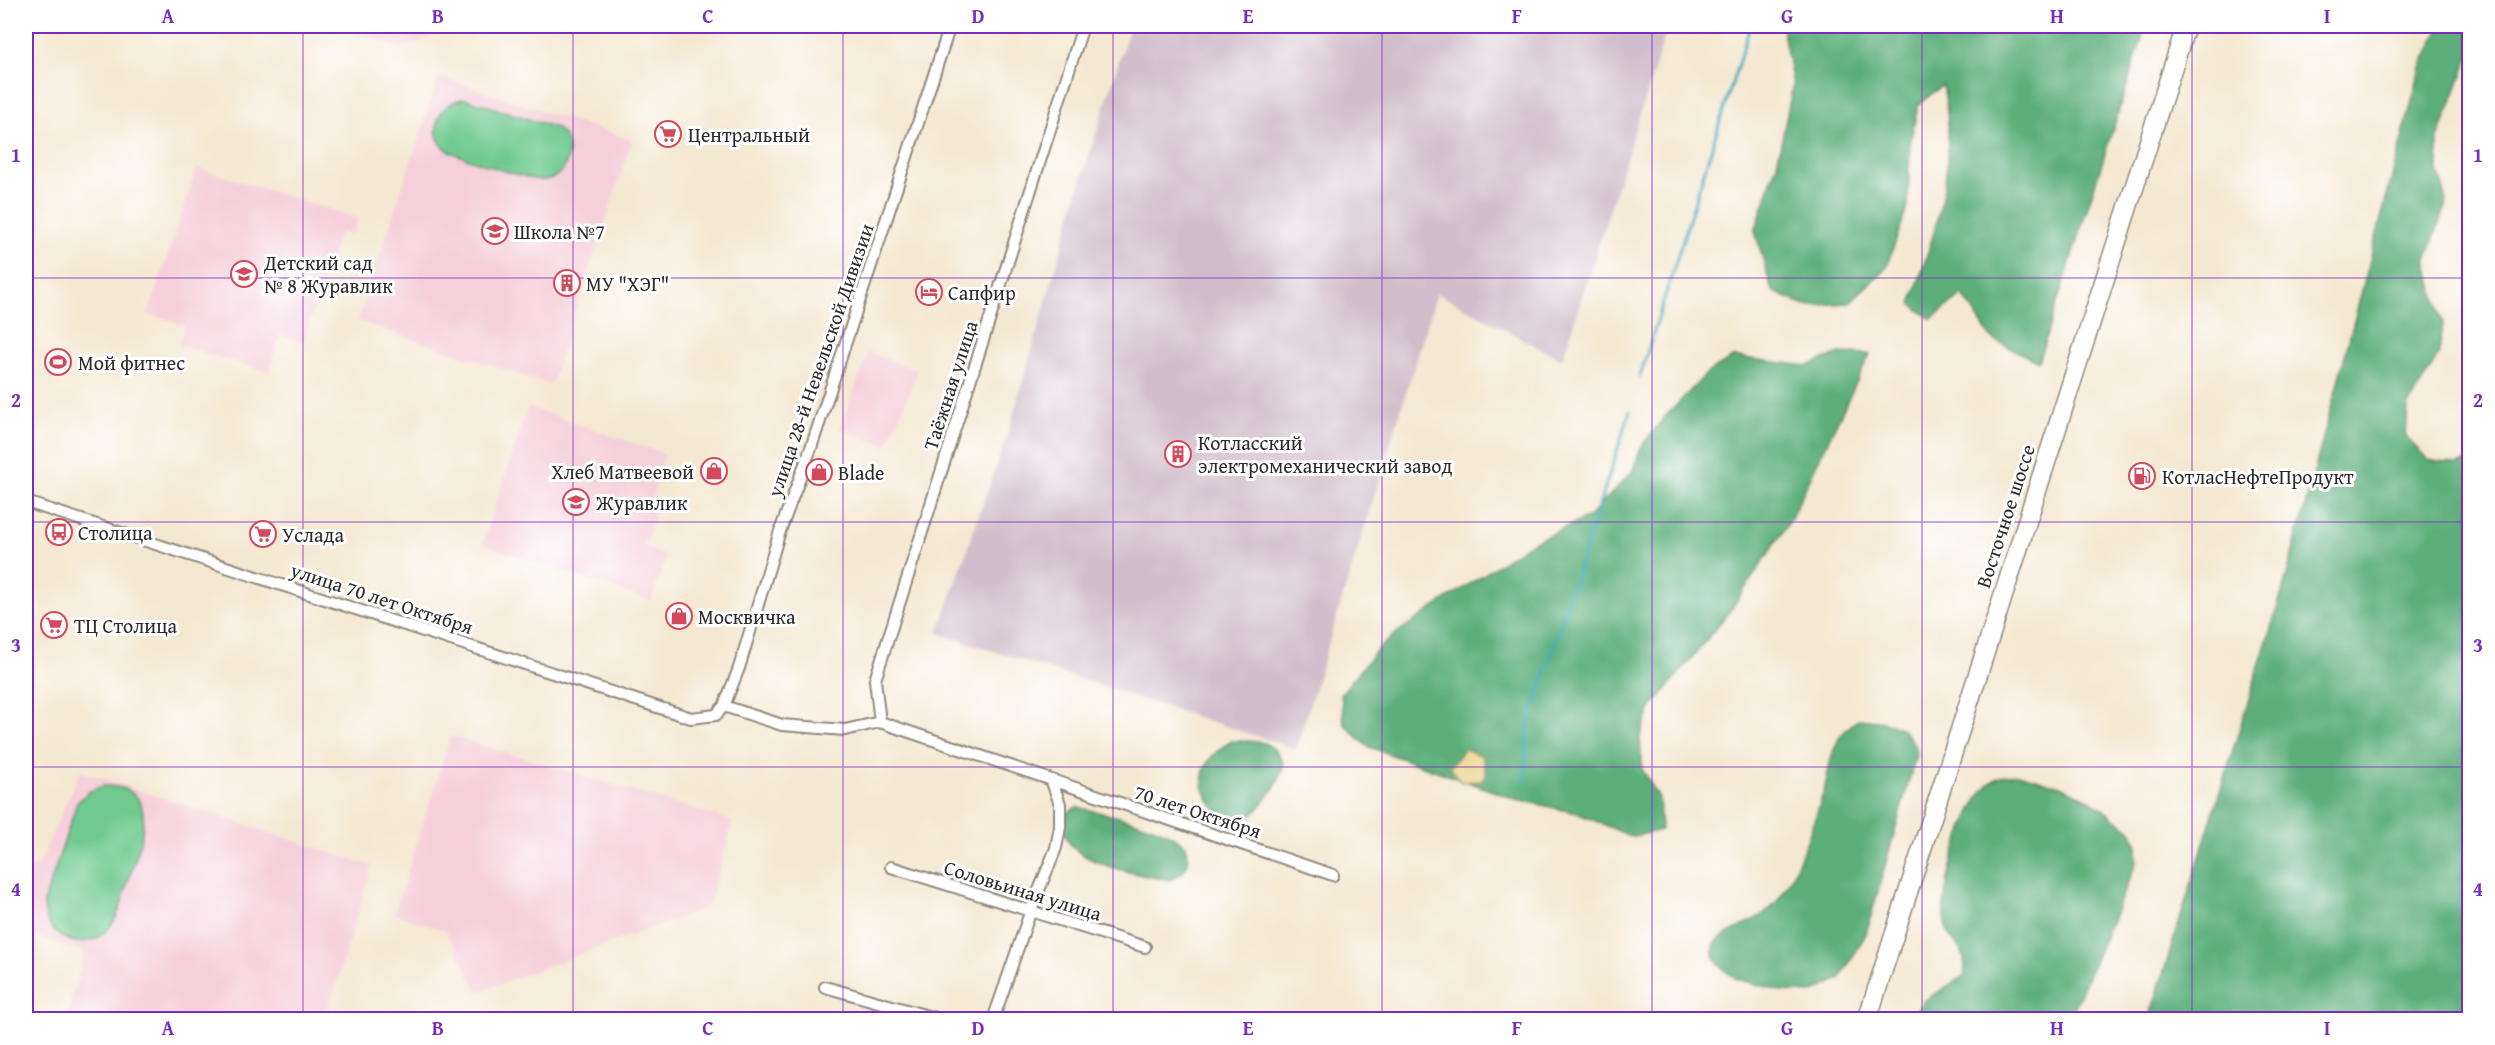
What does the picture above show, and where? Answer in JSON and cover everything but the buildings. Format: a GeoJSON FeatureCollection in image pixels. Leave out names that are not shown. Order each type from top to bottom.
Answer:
{"type":"FeatureCollection","features":[{"type":"Feature","properties":{"kind":"main road","name":"Восточное шоссе"},"geometry":{"type":"LineString","coordinates":[[1867,1020],[2186,26]]}},
{"type":"Feature","properties":{"kind":"street","name":"улица 28-й Невельской Дивизии"},"geometry":{"type":"LineString","coordinates":[[724,706],[739,668],[780,531],[818,426],[950,26]]}},
{"type":"Feature","properties":{"kind":"street","name":"Таёжная улица"},"geometry":{"type":"LineString","coordinates":[[880,722],[875,680],[1083,26]]}},
{"type":"Feature","properties":{"kind":"street","name":"улица 70 лет Октября"},"geometry":{"type":"LineString","coordinates":[[26,502],[691,718],[716,715],[724,706]]}},
{"type":"Feature","properties":{"kind":"street"},"geometry":{"type":"LineString","coordinates":[[724,706],[782,725],[845,730],[880,722]]}},
{"type":"Feature","properties":{"kind":"street","name":"70 лет Октября"},"geometry":{"type":"LineString","coordinates":[[880,722],[1052,782],[1333,875]]}},
{"type":"Feature","properties":{"kind":"street"},"geometry":{"type":"LineString","coordinates":[[993,1020],[1056,848],[1060,827],[1060,804],[1052,782]]}},
{"type":"Feature","properties":{"kind":"street","name":"Соловьиная улица"},"geometry":{"type":"LineString","coordinates":[[891,867],[1145,947]]}},
{"type":"Feature","properties":{"kind":"street"},"geometry":{"type":"LineString","coordinates":[[825,987],[942,1020]]}},
{"type":"Feature","properties":{"kind":"shaded area"},"geometry":{"type":"Polygon","coordinates":[[[337,26],[458,26],[401,48],[337,26]]]}},
{"type":"Feature","properties":{"kind":"shaded area"},"geometry":{"type":"Polygon","coordinates":[[[1130,26],[1668,26],[1562,360],[1437,293],[1296,749],[938,633],[1009,429],[1081,181],[1130,26]]]}},
{"type":"Feature","properties":{"kind":"shaded area","name":"Школа №7"},"geometry":{"type":"Polygon","coordinates":[[[439,77],[632,140],[551,385],[358,321],[439,77]]]}},
{"type":"Feature","properties":{"kind":"shaded area","name":"Детский сад № 8 Журавлик"},"geometry":{"type":"Polygon","coordinates":[[[197,168],[357,218],[352,235],[340,232],[303,342],[280,335],[269,372],[179,345],[185,325],[148,314],[197,168]]]}},
{"type":"Feature","properties":{"kind":"shaded area"},"geometry":{"type":"Polygon","coordinates":[[[869,352],[918,371],[887,446],[839,429],[869,352]]]}},
{"type":"Feature","properties":{"kind":"shaded area","name":"Журавлик"},"geometry":{"type":"Polygon","coordinates":[[[528,407],[665,454],[653,494],[657,509],[645,546],[666,557],[651,601],[482,544],[528,407]]]}},
{"type":"Feature","properties":{"kind":"shaded area"},"geometry":{"type":"Polygon","coordinates":[[[451,736],[733,821],[708,907],[478,992],[446,931],[394,914],[451,736]]]}},
{"type":"Feature","properties":{"kind":"shaded area"},"geometry":{"type":"Polygon","coordinates":[[[80,771],[372,866],[325,1020],[66,1019],[85,952],[26,933],[26,868],[39,865],[80,771]]]}},
{"type":"Feature","properties":{"kind":"green space"},"geometry":{"type":"Polygon","coordinates":[[[1782,26],[2146,26],[2038,362],[1991,338],[1963,295],[1931,319],[1911,304],[1929,250],[1946,170],[1948,143],[1943,85],[1918,105],[1910,144],[1908,206],[1886,268],[1849,303],[1805,306],[1772,291],[1755,231],[1777,163],[1793,85],[1782,26]]]}},
{"type":"Feature","properties":{"kind":"green space"},"geometry":{"type":"Polygon","coordinates":[[[2441,26],[2469,26],[2469,56],[2438,139],[2438,171],[2447,201],[2426,260],[2443,323],[2439,354],[2408,407],[2406,437],[2428,460],[2458,465],[2469,459],[2469,1019],[2149,1019],[2284,586],[2421,67],[2441,26]]]}},
{"type":"Feature","properties":{"kind":"green space"},"geometry":{"type":"Polygon","coordinates":[[[466,99],[556,128],[565,138],[568,146],[567,160],[562,171],[552,178],[537,179],[477,162],[445,148],[437,132],[439,116],[450,104],[466,99]]]}},
{"type":"Feature","properties":{"kind":"green space"},"geometry":{"type":"Polygon","coordinates":[[[1839,353],[1870,354],[1788,524],[1732,608],[1651,708],[1640,737],[1642,769],[1659,798],[1661,830],[1632,837],[1577,813],[1515,799],[1367,746],[1344,724],[1341,694],[1375,652],[1399,631],[1531,543],[1589,517],[1632,472],[1643,444],[1663,419],[1707,373],[1734,357],[1808,366],[1839,353]]]}},
{"type":"Feature","properties":{"kind":"green space"},"geometry":{"type":"Polygon","coordinates":[[[1859,719],[1895,725],[1913,742],[1917,752],[1866,934],[1840,979],[1812,993],[1781,991],[1737,979],[1724,970],[1714,958],[1714,943],[1764,913],[1778,900],[1792,876],[1810,832],[1837,742],[1844,732],[1859,719]]]}},
{"type":"Feature","properties":{"kind":"green space"},"geometry":{"type":"Polygon","coordinates":[[[1232,741],[1257,741],[1269,745],[1284,763],[1276,785],[1253,815],[1235,817],[1222,814],[1211,803],[1204,789],[1206,765],[1217,751],[1232,741]]]}},
{"type":"Feature","properties":{"kind":"green space"},"geometry":{"type":"Polygon","coordinates":[[[2018,774],[2061,786],[2091,801],[2131,830],[2137,845],[2137,861],[2070,1019],[1911,1019],[1925,1000],[1964,976],[1965,966],[1962,952],[1947,931],[1945,923],[1944,909],[1950,871],[1963,830],[1980,796],[1988,785],[1998,778],[2018,774]]]}},
{"type":"Feature","properties":{"kind":"green space"},"geometry":{"type":"Polygon","coordinates":[[[103,786],[122,788],[135,795],[141,806],[142,834],[123,900],[110,927],[101,936],[90,941],[67,940],[57,934],[51,926],[46,917],[44,902],[77,803],[88,792],[103,786]]]}},
{"type":"Feature","properties":{"kind":"green space"},"geometry":{"type":"Polygon","coordinates":[[[1077,807],[1150,826],[1176,838],[1184,845],[1189,858],[1183,872],[1170,880],[1115,868],[1087,857],[1069,842],[1064,829],[1063,815],[1077,807]]]}},
{"type":"Feature","properties":{"kind":"sand"},"geometry":{"type":"Polygon","coordinates":[[[1465,749],[1482,756],[1486,774],[1481,781],[1461,782],[1450,767],[1465,749]]]}},
{"type":"Feature","properties":{"kind":"waterway"},"geometry":{"type":"LineString","coordinates":[[1640,376],[1750,26]]}},
{"type":"Feature","properties":{"kind":"waterway"},"geometry":{"type":"LineString","coordinates":[[1525,783],[1528,725],[1630,411]]}},
{"type":"Feature","properties":{"kind":"place","name":"Центральный"},"geometry":{"type":"Point","coordinates":[668,134]}},
{"type":"Feature","properties":{"kind":"place","name":"Школа №7"},"geometry":{"type":"Point","coordinates":[495,231]}},
{"type":"Feature","properties":{"kind":"place","name":"Детский сад № 8 Журавлик"},"geometry":{"type":"Point","coordinates":[244,274]}},
{"type":"Feature","properties":{"kind":"place","name":"МУ \"ХЭГ\""},"geometry":{"type":"Point","coordinates":[567,283]}},
{"type":"Feature","properties":{"kind":"place","name":"Сапфир"},"geometry":{"type":"Point","coordinates":[929,292]}},
{"type":"Feature","properties":{"kind":"place","name":"Мой фитнес"},"geometry":{"type":"Point","coordinates":[58,362]}},
{"type":"Feature","properties":{"kind":"place","name":"Котласский электромеханический завод"},"geometry":{"type":"Point","coordinates":[1178,454]}},
{"type":"Feature","properties":{"kind":"place","name":"Хлеб Матвеевой"},"geometry":{"type":"Point","coordinates":[714,471]}},
{"type":"Feature","properties":{"kind":"place","name":"Blade"},"geometry":{"type":"Point","coordinates":[819,472]}},
{"type":"Feature","properties":{"kind":"place","name":"КотласНефтеПродукт"},"geometry":{"type":"Point","coordinates":[2142,476]}},
{"type":"Feature","properties":{"kind":"place","name":"Журавлик"},"geometry":{"type":"Point","coordinates":[576,502]}},
{"type":"Feature","properties":{"kind":"place","name":"Столица"},"geometry":{"type":"Point","coordinates":[59,532]}},
{"type":"Feature","properties":{"kind":"place","name":"Услада"},"geometry":{"type":"Point","coordinates":[263,534]}},
{"type":"Feature","properties":{"kind":"place","name":"Москвичка"},"geometry":{"type":"Point","coordinates":[679,616]}},
{"type":"Feature","properties":{"kind":"place","name":"ТЦ Столица"},"geometry":{"type":"Point","coordinates":[54,625]}}]}
